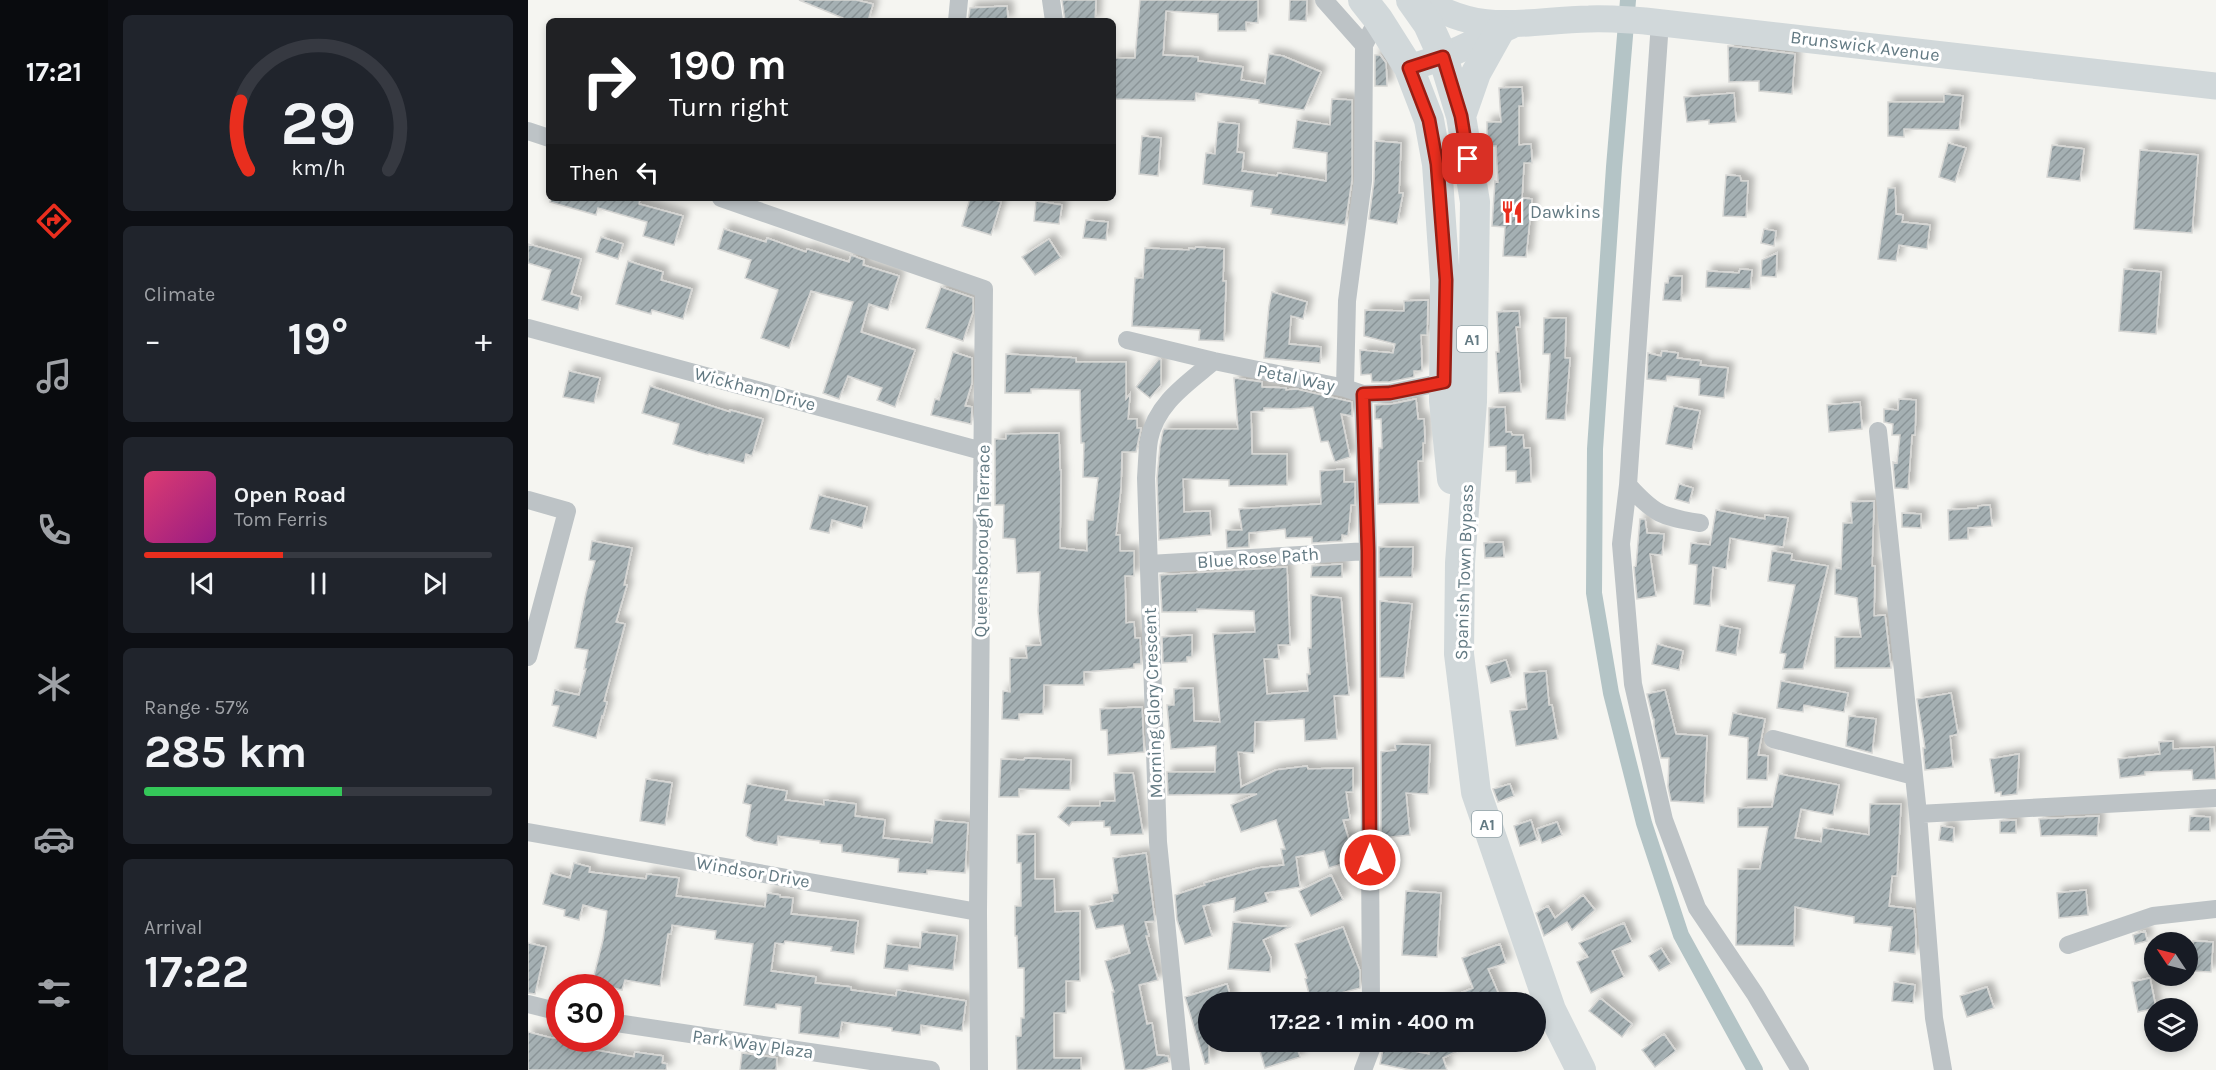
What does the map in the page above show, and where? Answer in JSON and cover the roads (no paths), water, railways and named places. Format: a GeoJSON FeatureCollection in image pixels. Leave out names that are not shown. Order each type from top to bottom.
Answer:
{"type":"FeatureCollection","features":[{"type":"Feature","properties":{"kind":"main road","name":"A1"},"geometry":{"type":"LineString","coordinates":[[1411,0],[1428,24],[1443,57]]}},
{"type":"Feature","properties":{"kind":"main road","name":"Brunswick Avenue"},"geometry":{"type":"LineString","coordinates":[[1424,0],[1443,12],[1457,17],[1507,27],[1589,19],[1652,22],[2216,86]]}},
{"type":"Feature","properties":{"kind":"main road","name":"A1"},"geometry":{"type":"LineString","coordinates":[[1368,21],[1409,68],[1429,120],[1437,164],[1446,280],[1444,382],[1460,563]]}},
{"type":"Feature","properties":{"kind":"main road","name":"Brunswick Avenue"},"geometry":{"type":"LineString","coordinates":[[1409,68],[1443,57],[1507,27]]}},
{"type":"Feature","properties":{"kind":"main road"},"geometry":{"type":"LineString","coordinates":[[1461,116],[1476,73],[1507,27]]}},
{"type":"Feature","properties":{"kind":"main road","name":"Spanish Town Bypass"},"geometry":{"type":"LineString","coordinates":[[1443,57],[1461,116],[1475,202],[1472,402],[1460,563],[1459,654],[1476,792],[1551,1010],[1581,1070]]}},
{"type":"Feature","properties":{"kind":"street"},"geometry":{"type":"LineString","coordinates":[[957,18],[959,0]]}},
{"type":"Feature","properties":{"kind":"street"},"geometry":{"type":"LineString","coordinates":[[1051,0],[1054,18]]}},
{"type":"Feature","properties":{"kind":"street"},"geometry":{"type":"LineString","coordinates":[[1324,0],[1368,21],[1363,181],[1347,301],[1345,388]]}},
{"type":"Feature","properties":{"kind":"street"},"geometry":{"type":"LineString","coordinates":[[1652,22],[1628,485],[1621,544],[1633,684],[1664,820],[1697,908],[1755,994],[1800,1070]]}},
{"type":"Feature","properties":{"kind":"street"},"geometry":{"type":"LineString","coordinates":[[528,131],[546,137]]}},
{"type":"Feature","properties":{"kind":"street","name":"Queensborough Terrace"},"geometry":{"type":"LineString","coordinates":[[731,201],[984,289],[978,912],[979,1070]]}},
{"type":"Feature","properties":{"kind":"street","name":"Wickham Drive"},"geometry":{"type":"LineString","coordinates":[[528,328],[982,451]]}},
{"type":"Feature","properties":{"kind":"street","name":"Petal Way"},"geometry":{"type":"LineString","coordinates":[[1127,340],[1345,388],[1363,394]]}},
{"type":"Feature","properties":{"kind":"street","name":"Morning Glory Crescent"},"geometry":{"type":"LineString","coordinates":[[1181,1070],[1158,842],[1146,478],[1150,438],[1159,414],[1172,395],[1215,361]]}},
{"type":"Feature","properties":{"kind":"street"},"geometry":{"type":"LineString","coordinates":[[1371,992],[1368,551],[1363,394],[1390,393],[1444,382]]}},
{"type":"Feature","properties":{"kind":"street"},"geometry":{"type":"LineString","coordinates":[[1878,431],[1918,814],[1934,1018],[1943,1070]]}},
{"type":"Feature","properties":{"kind":"street"},"geometry":{"type":"LineString","coordinates":[[1628,485],[1647,506],[1668,518],[1700,523]]}},
{"type":"Feature","properties":{"kind":"street"},"geometry":{"type":"LineString","coordinates":[[528,500],[567,511],[528,657]]}},
{"type":"Feature","properties":{"kind":"street","name":"Blue Rose Path"},"geometry":{"type":"LineString","coordinates":[[1149,564],[1368,551]]}},
{"type":"Feature","properties":{"kind":"street"},"geometry":{"type":"LineString","coordinates":[[1773,739],[1914,776]]}},
{"type":"Feature","properties":{"kind":"street"},"geometry":{"type":"LineString","coordinates":[[1918,814],[2216,798]]}},
{"type":"Feature","properties":{"kind":"street","name":"Windsor Drive"},"geometry":{"type":"LineString","coordinates":[[528,832],[978,912]]}},
{"type":"Feature","properties":{"kind":"street"},"geometry":{"type":"LineString","coordinates":[[2068,945],[2153,916],[2216,909]]}},
{"type":"Feature","properties":{"kind":"street"},"geometry":{"type":"LineString","coordinates":[[528,1004],[546,1008]]}},
{"type":"Feature","properties":{"kind":"street","name":"Park Way Plaza"},"geometry":{"type":"LineString","coordinates":[[624,1025],[932,1070]]}},
{"type":"Feature","properties":{"kind":"street"},"geometry":{"type":"LineString","coordinates":[[1364,1070],[1370,1052]]}},
{"type":"Feature","properties":{"kind":"waterway"},"geometry":{"type":"LineString","coordinates":[[1628,0],[1595,449],[1594,593],[1611,693],[1644,823],[1681,935],[1755,1070]]}},
{"type":"Feature","properties":{"kind":"place","name":"Dawkins"},"geometry":{"type":"Point","coordinates":[1512,212]}}]}
